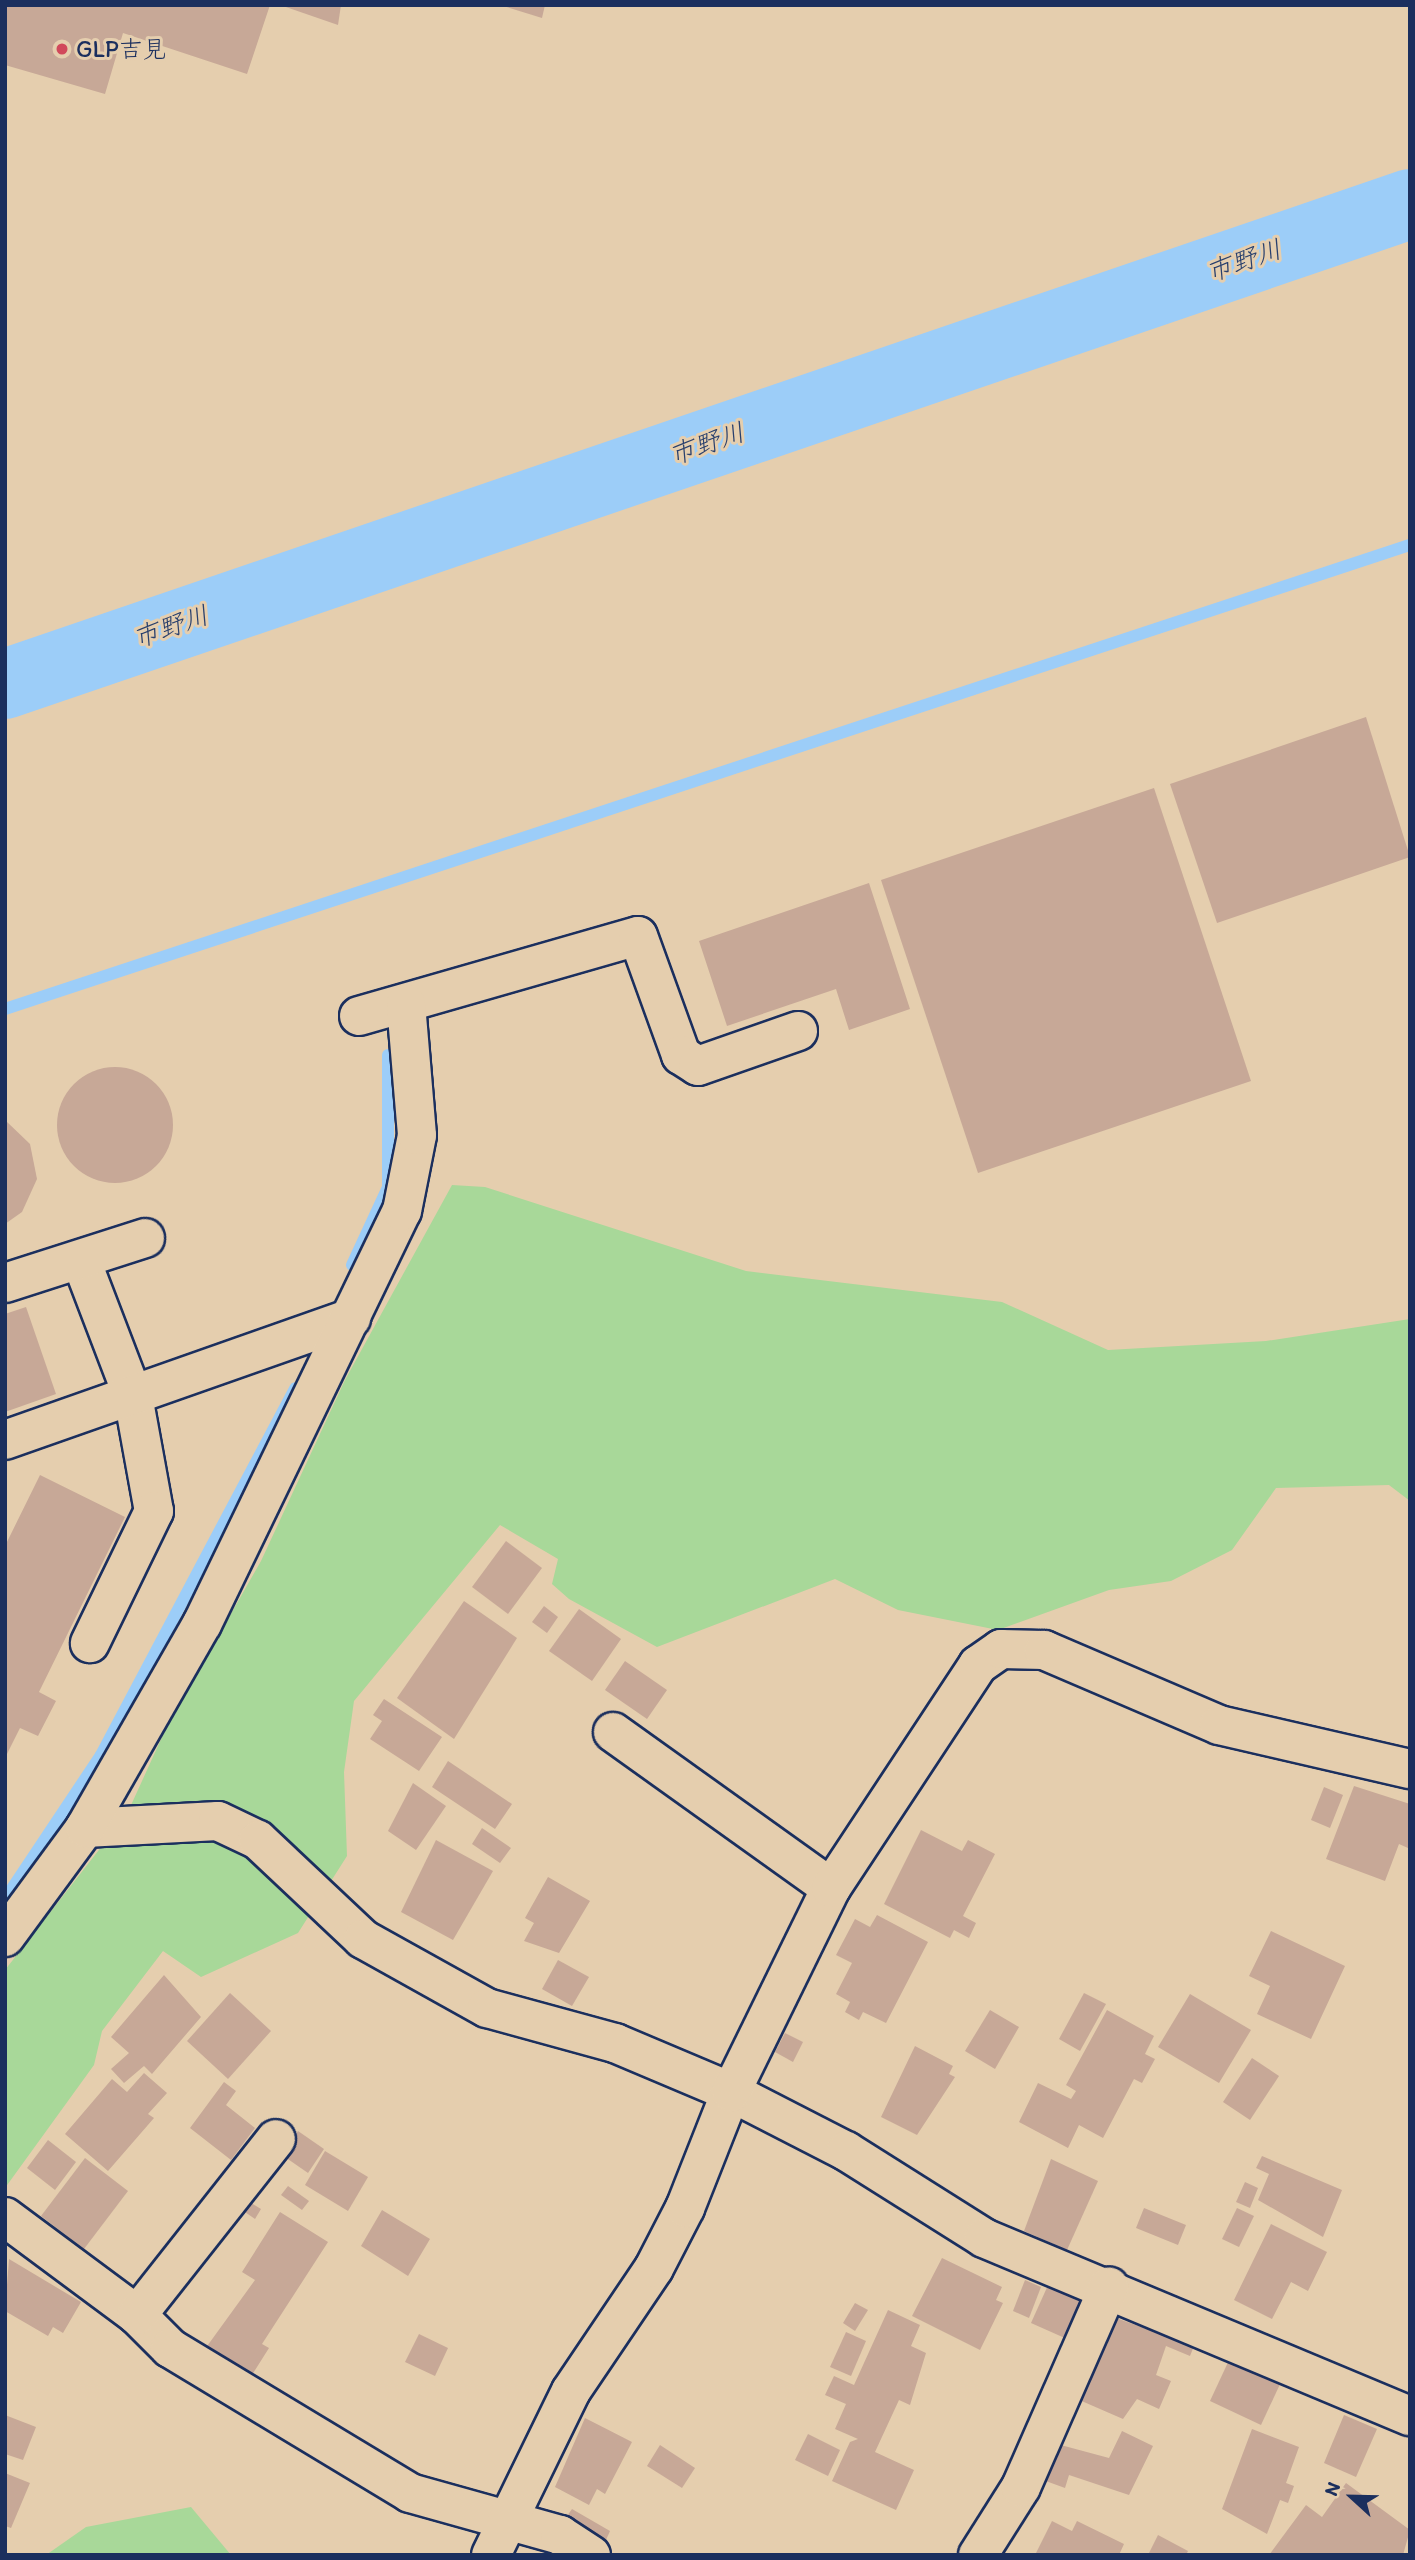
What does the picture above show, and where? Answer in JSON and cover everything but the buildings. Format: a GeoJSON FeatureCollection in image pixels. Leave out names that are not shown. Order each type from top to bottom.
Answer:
{"type":"FeatureCollection","features":[{"type":"Feature","properties":{"kind":"street"},"geometry":{"type":"LineString","coordinates":[[359,1016],[638,936],[681,1055],[698,1066],[797,1031]]}},
{"type":"Feature","properties":{"kind":"street"},"geometry":{"type":"LineString","coordinates":[[5,1937],[85,1828],[202,1623],[402,1212],[415,1166],[406,1003]]}},
{"type":"Feature","properties":{"kind":"street"},"geometry":{"type":"LineString","coordinates":[[5,1283],[145,1238]]}},
{"type":"Feature","properties":{"kind":"street"},"geometry":{"type":"LineString","coordinates":[[80,1260],[133,1396],[154,1511],[90,1643]]}},
{"type":"Feature","properties":{"kind":"street"},"geometry":{"type":"LineString","coordinates":[[5,1440],[351,1318]]}},
{"type":"Feature","properties":{"kind":"street"},"geometry":{"type":"LineString","coordinates":[[491,2555],[571,2391],[679,2220],[732,2092],[831,1888],[978,1665],[1001,1649],[1044,1650],[1219,1725],[1410,1769]]}},
{"type":"Feature","properties":{"kind":"street"},"geometry":{"type":"LineString","coordinates":[[613,1732],[831,1888]]}},
{"type":"Feature","properties":{"kind":"street"},"geometry":{"type":"LineString","coordinates":[[85,1828],[218,1821],[258,1840],[363,1939],[487,2008],[615,2043],[732,2092],[846,2151],[984,2238],[1109,2287],[1410,2416]]}},
{"type":"Feature","properties":{"kind":"street"},"geometry":{"type":"LineString","coordinates":[[137,2315],[276,2139]]}},
{"type":"Feature","properties":{"kind":"street"},"geometry":{"type":"LineString","coordinates":[[5,2217],[137,2315],[170,2348],[410,2493],[560,2535],[591,2555]]}},
{"type":"Feature","properties":{"kind":"street"},"geometry":{"type":"LineString","coordinates":[[978,2555],[1021,2487],[1109,2287]]}},
{"type":"Feature","properties":{"kind":"green space"},"geometry":{"type":"Polygon","coordinates":[[[452,1185],[485,1187],[746,1271],[1002,1302],[1108,1350],[1266,1341],[1410,1319],[1410,1501],[1389,1485],[1276,1488],[1232,1550],[1171,1581],[1109,1590],[998,1630],[898,1610],[835,1579],[657,1647],[569,1599],[552,1584],[558,1559],[500,1525],[354,1701],[344,1772],[347,1856],[298,1933],[201,1977],[163,1951],[102,2031],[94,2065],[5,2188],[5,1970],[127,1814],[167,1726],[261,1561],[345,1380],[452,1185]]]}},
{"type":"Feature","properties":{"kind":"green space"},"geometry":{"type":"Polygon","coordinates":[[[191,2507],[231,2555],[46,2555],[86,2527],[191,2507]]]}},
{"type":"Feature","properties":{"kind":"waterway","name":"市野川"},"geometry":{"type":"LineString","coordinates":[[5,684],[1410,204]]}},
{"type":"Feature","properties":{"kind":"waterway"},"geometry":{"type":"LineString","coordinates":[[5,1009],[1410,545]]}},
{"type":"Feature","properties":{"kind":"waterway"},"geometry":{"type":"LineString","coordinates":[[352,1265],[388,1187],[388,1055]]}},
{"type":"Feature","properties":{"kind":"waterway"},"geometry":{"type":"LineString","coordinates":[[5,1899],[101,1755],[295,1388]]}},
{"type":"Feature","properties":{"kind":"place","name":"GLP吉見"},"geometry":{"type":"Point","coordinates":[62,49]}}]}
